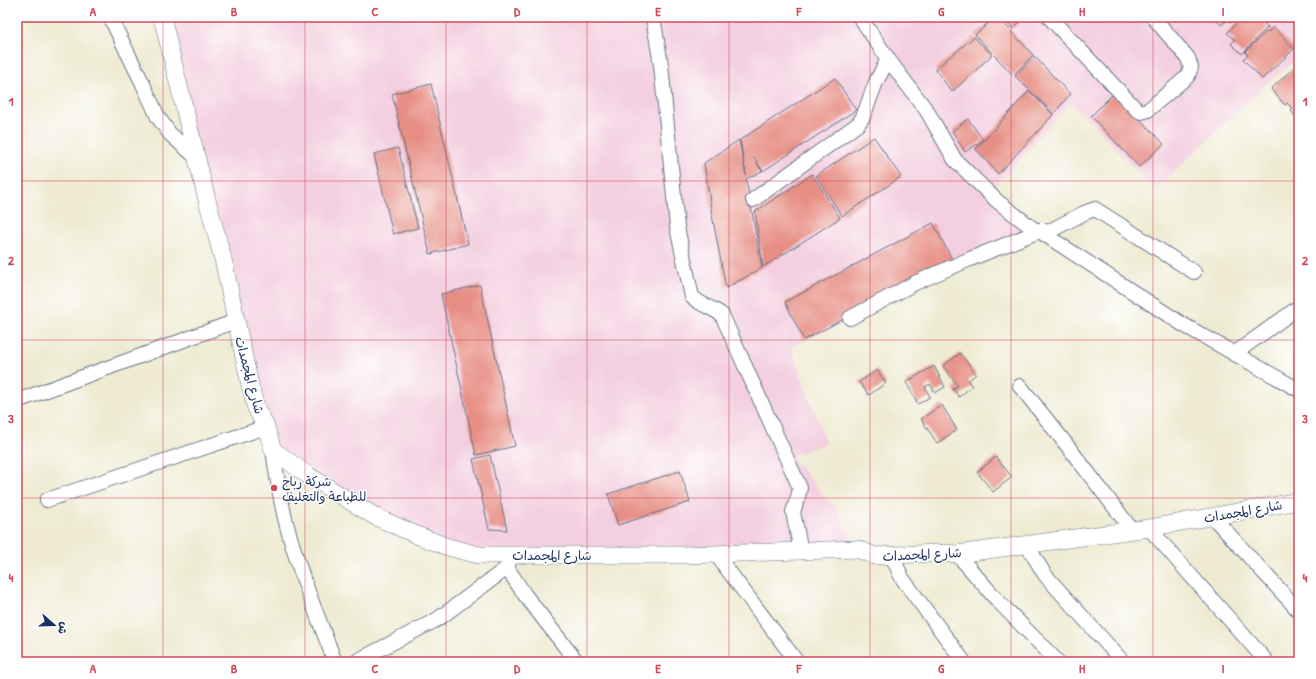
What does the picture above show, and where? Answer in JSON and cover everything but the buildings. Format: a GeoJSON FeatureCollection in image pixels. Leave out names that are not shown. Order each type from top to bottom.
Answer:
{"type":"FeatureCollection","features":[{"type":"Feature","properties":{"kind":"main road","name":"شارع المجمدات"},"geometry":{"type":"LineString","coordinates":[[162,17],[223,259],[250,385],[256,408],[266,427],[273,450],[309,476],[376,517],[419,536],[448,547],[509,562],[857,549],[875,556],[937,553],[957,554],[1149,528],[1299,501]]}},
{"type":"Feature","properties":{"kind":"street"},"geometry":{"type":"LineString","coordinates":[[110,17],[158,117],[170,134],[197,158]]}},
{"type":"Feature","properties":{"kind":"street"},"geometry":{"type":"LineString","coordinates":[[653,17],[661,65],[677,227],[692,297],[697,302],[717,311],[722,315],[800,488],[793,512],[801,551]]}},
{"type":"Feature","properties":{"kind":"street"},"geometry":{"type":"LineString","coordinates":[[860,17],[888,59],[927,111],[955,160],[997,202],[1035,230],[1043,232],[1182,324],[1299,390]]}},
{"type":"Feature","properties":{"kind":"street"},"geometry":{"type":"LineString","coordinates":[[1049,17],[1136,109],[1141,112],[1148,110],[1188,76],[1191,68],[1188,58],[1153,17]]}},
{"type":"Feature","properties":{"kind":"street"},"geometry":{"type":"LineString","coordinates":[[754,200],[858,124],[863,117],[876,82],[888,59]]}},
{"type":"Feature","properties":{"kind":"street"},"geometry":{"type":"LineString","coordinates":[[850,318],[915,283],[970,258],[1043,232],[1095,209],[1194,272]]}},
{"type":"Feature","properties":{"kind":"street"},"geometry":{"type":"LineString","coordinates":[[1234,354],[1299,307]]}},
{"type":"Feature","properties":{"kind":"street"},"geometry":{"type":"LineString","coordinates":[[18,399],[236,321]]}},
{"type":"Feature","properties":{"kind":"street"},"geometry":{"type":"LineString","coordinates":[[1020,386],[1132,530]]}},
{"type":"Feature","properties":{"kind":"street"},"geometry":{"type":"LineString","coordinates":[[47,500],[266,427]]}},
{"type":"Feature","properties":{"kind":"street"},"geometry":{"type":"LineString","coordinates":[[273,450],[279,490],[287,526],[335,662]]}},
{"type":"Feature","properties":{"kind":"street"},"geometry":{"type":"LineString","coordinates":[[1212,516],[1299,611]]}},
{"type":"Feature","properties":{"kind":"street"},"geometry":{"type":"LineString","coordinates":[[1149,528],[1267,662]]}},
{"type":"Feature","properties":{"kind":"street"},"geometry":{"type":"LineString","coordinates":[[1027,545],[1046,575],[1123,662]]}},
{"type":"Feature","properties":{"kind":"street"},"geometry":{"type":"LineString","coordinates":[[715,554],[797,662]]}},
{"type":"Feature","properties":{"kind":"street"},"geometry":{"type":"LineString","coordinates":[[957,554],[997,600],[1058,662]]}},
{"type":"Feature","properties":{"kind":"street"},"geometry":{"type":"LineString","coordinates":[[892,556],[902,578],[964,662]]}},
{"type":"Feature","properties":{"kind":"street"},"geometry":{"type":"LineString","coordinates":[[355,662],[438,619],[509,562],[525,595],[577,662]]}},
{"type":"Feature","properties":{"kind":"shaded area"},"geometry":{"type":"Polygon","coordinates":[[[162,17],[1299,17],[1299,57],[1264,86],[1155,190],[1070,102],[990,193],[1035,230],[791,347],[826,443],[790,456],[836,509],[857,549],[479,555],[419,536],[273,450],[162,17]]]}},
{"type":"Feature","properties":{"kind":"place","name":"شركة رباح للطباعة والتغليف"},"geometry":{"type":"Point","coordinates":[274,488]}}]}
